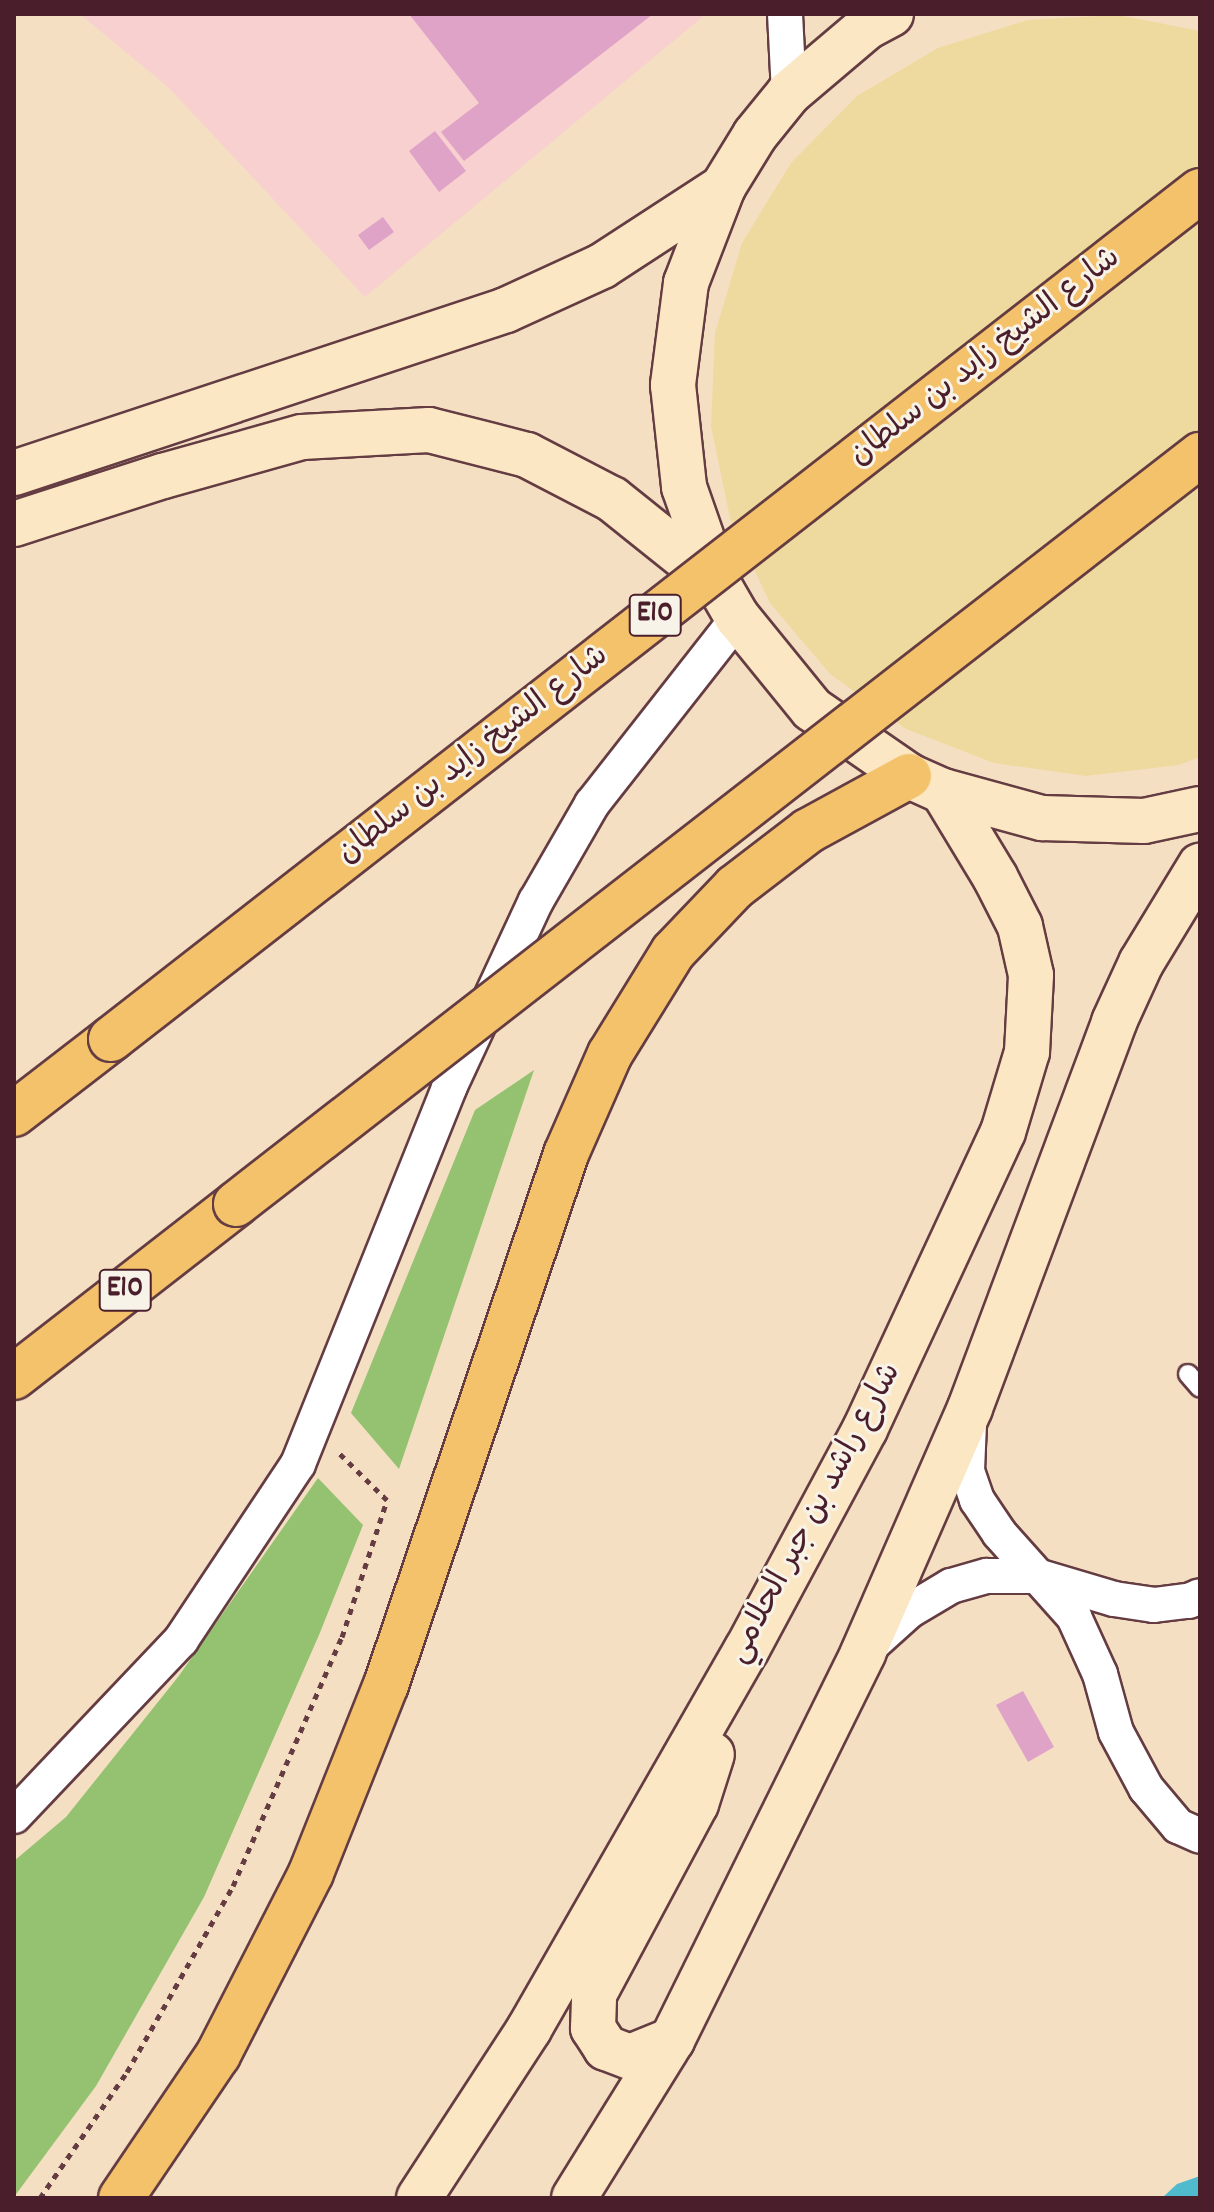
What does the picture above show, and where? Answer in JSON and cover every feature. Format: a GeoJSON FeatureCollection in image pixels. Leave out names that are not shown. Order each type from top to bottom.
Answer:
{"type":"FeatureCollection","features":[{"type":"Feature","properties":{"kind":"highway","name":"شارع الشيخ زايد بن سلطان"},"geometry":{"type":"LineString","coordinates":[[14,1114],[1200,191]]}},
{"type":"Feature","properties":{"kind":"highway","name":"E10"},"geometry":{"type":"LineString","coordinates":[[14,1377],[1200,455]]}},
{"type":"Feature","properties":{"kind":"highway"},"geometry":{"type":"LineString","coordinates":[[121,2198],[218,2055],[311,1873],[386,1685],[566,1154],[610,1054],[673,952],[735,887],[808,831],[926,784]]}},
{"type":"Feature","properties":{"kind":"main road"},"geometry":{"type":"LineString","coordinates":[[728,601],[684,487],[673,385],[686,283],[723,187],[755,135],[789,93],[868,26],[891,14]]}},
{"type":"Feature","properties":{"kind":"main road"},"geometry":{"type":"LineString","coordinates":[[14,473],[506,310],[602,266],[723,187]]}},
{"type":"Feature","properties":{"kind":"main road"},"geometry":{"type":"LineString","coordinates":[[14,524],[163,476],[302,437],[429,430],[527,455],[612,499],[728,601],[812,709],[926,784],[1042,818],[1144,821],[1200,809]]}},
{"type":"Feature","properties":{"kind":"main road","name":"شارع راشد بن جبر الحلامي"},"geometry":{"type":"LineString","coordinates":[[419,2198],[529,2029],[747,1649],[865,1429],[1003,1132],[1027,1052],[1031,975],[1020,926],[995,877],[926,784]]}},
{"type":"Feature","properties":{"kind":"main road"},"geometry":{"type":"LineString","coordinates":[[574,2198],[672,2040],[863,1653],[970,1408],[1114,1022],[1141,963],[1200,866]]}},
{"type":"Feature","properties":{"kind":"main road"},"geometry":{"type":"LineString","coordinates":[[672,2040],[630,2057],[606,2048],[593,2028],[594,1994],[696,1804],[747,1649]]}},
{"type":"Feature","properties":{"kind":"street"},"geometry":{"type":"LineString","coordinates":[[785,14],[789,93]]}},
{"type":"Feature","properties":{"kind":"street"},"geometry":{"type":"LineString","coordinates":[[14,1816],[181,1640],[298,1464],[449,1088],[536,901],[592,804],[728,601]]}},
{"type":"Feature","properties":{"kind":"street"},"geometry":{"type":"LineString","coordinates":[[970,1408],[967,1471],[977,1500],[999,1533],[1074,1617],[1100,1674],[1116,1732],[1146,1788],[1178,1826],[1200,1836]]}},
{"type":"Feature","properties":{"kind":"street"},"geometry":{"type":"LineString","coordinates":[[863,1653],[909,1611],[951,1586],[987,1576],[1037,1576],[1114,1599],[1154,1605],[1189,1601],[1200,1596]]}},
{"type":"Feature","properties":{"kind":"path"},"geometry":{"type":"LineString","coordinates":[[40,2198],[127,2072],[233,1886],[342,1637],[387,1500],[314,1428]]}},
{"type":"Feature","properties":{"kind":"shaded area"},"geometry":{"type":"Polygon","coordinates":[[[80,14],[706,14],[365,297],[168,87],[80,14]]]}},
{"type":"Feature","properties":{"kind":"green space"},"geometry":{"type":"Polygon","coordinates":[[[534,1070],[399,1469],[351,1413],[475,1110],[534,1070]]]}},
{"type":"Feature","properties":{"kind":"green space"},"geometry":{"type":"Polygon","coordinates":[[[318,1478],[363,1525],[319,1635],[204,1897],[96,2086],[14,2197],[14,1861],[66,1817],[178,1677],[318,1478]]]}},
{"type":"Feature","properties":{"kind":"sand"},"geometry":{"type":"Polygon","coordinates":[[[1118,15],[1200,31],[1200,757],[1179,765],[1086,776],[994,763],[906,729],[830,674],[770,603],[730,518],[711,426],[715,333],[742,243],[791,163],[857,96],[938,48],[1028,20],[1118,15]]]}},
{"type":"Feature","properties":{"kind":"water"},"geometry":{"type":"Polygon","coordinates":[[[1200,2176],[1200,2198],[1162,2198],[1177,2184],[1200,2176]]]}},
{"type":"Feature","properties":{"kind":"building"},"geometry":{"type":"Polygon","coordinates":[[[409,14],[653,14],[464,161],[441,132],[479,103],[409,14]]]}},
{"type":"Feature","properties":{"kind":"building"},"geometry":{"type":"Polygon","coordinates":[[[435,131],[466,171],[439,192],[409,151],[435,131]]]}},
{"type":"Feature","properties":{"kind":"building"},"geometry":{"type":"Polygon","coordinates":[[[383,217],[394,232],[369,250],[358,235],[383,217]]]}},
{"type":"Feature","properties":{"kind":"building"},"geometry":{"type":"Polygon","coordinates":[[[1023,1691],[1054,1747],[1028,1762],[996,1705],[1023,1691]]]}}]}
